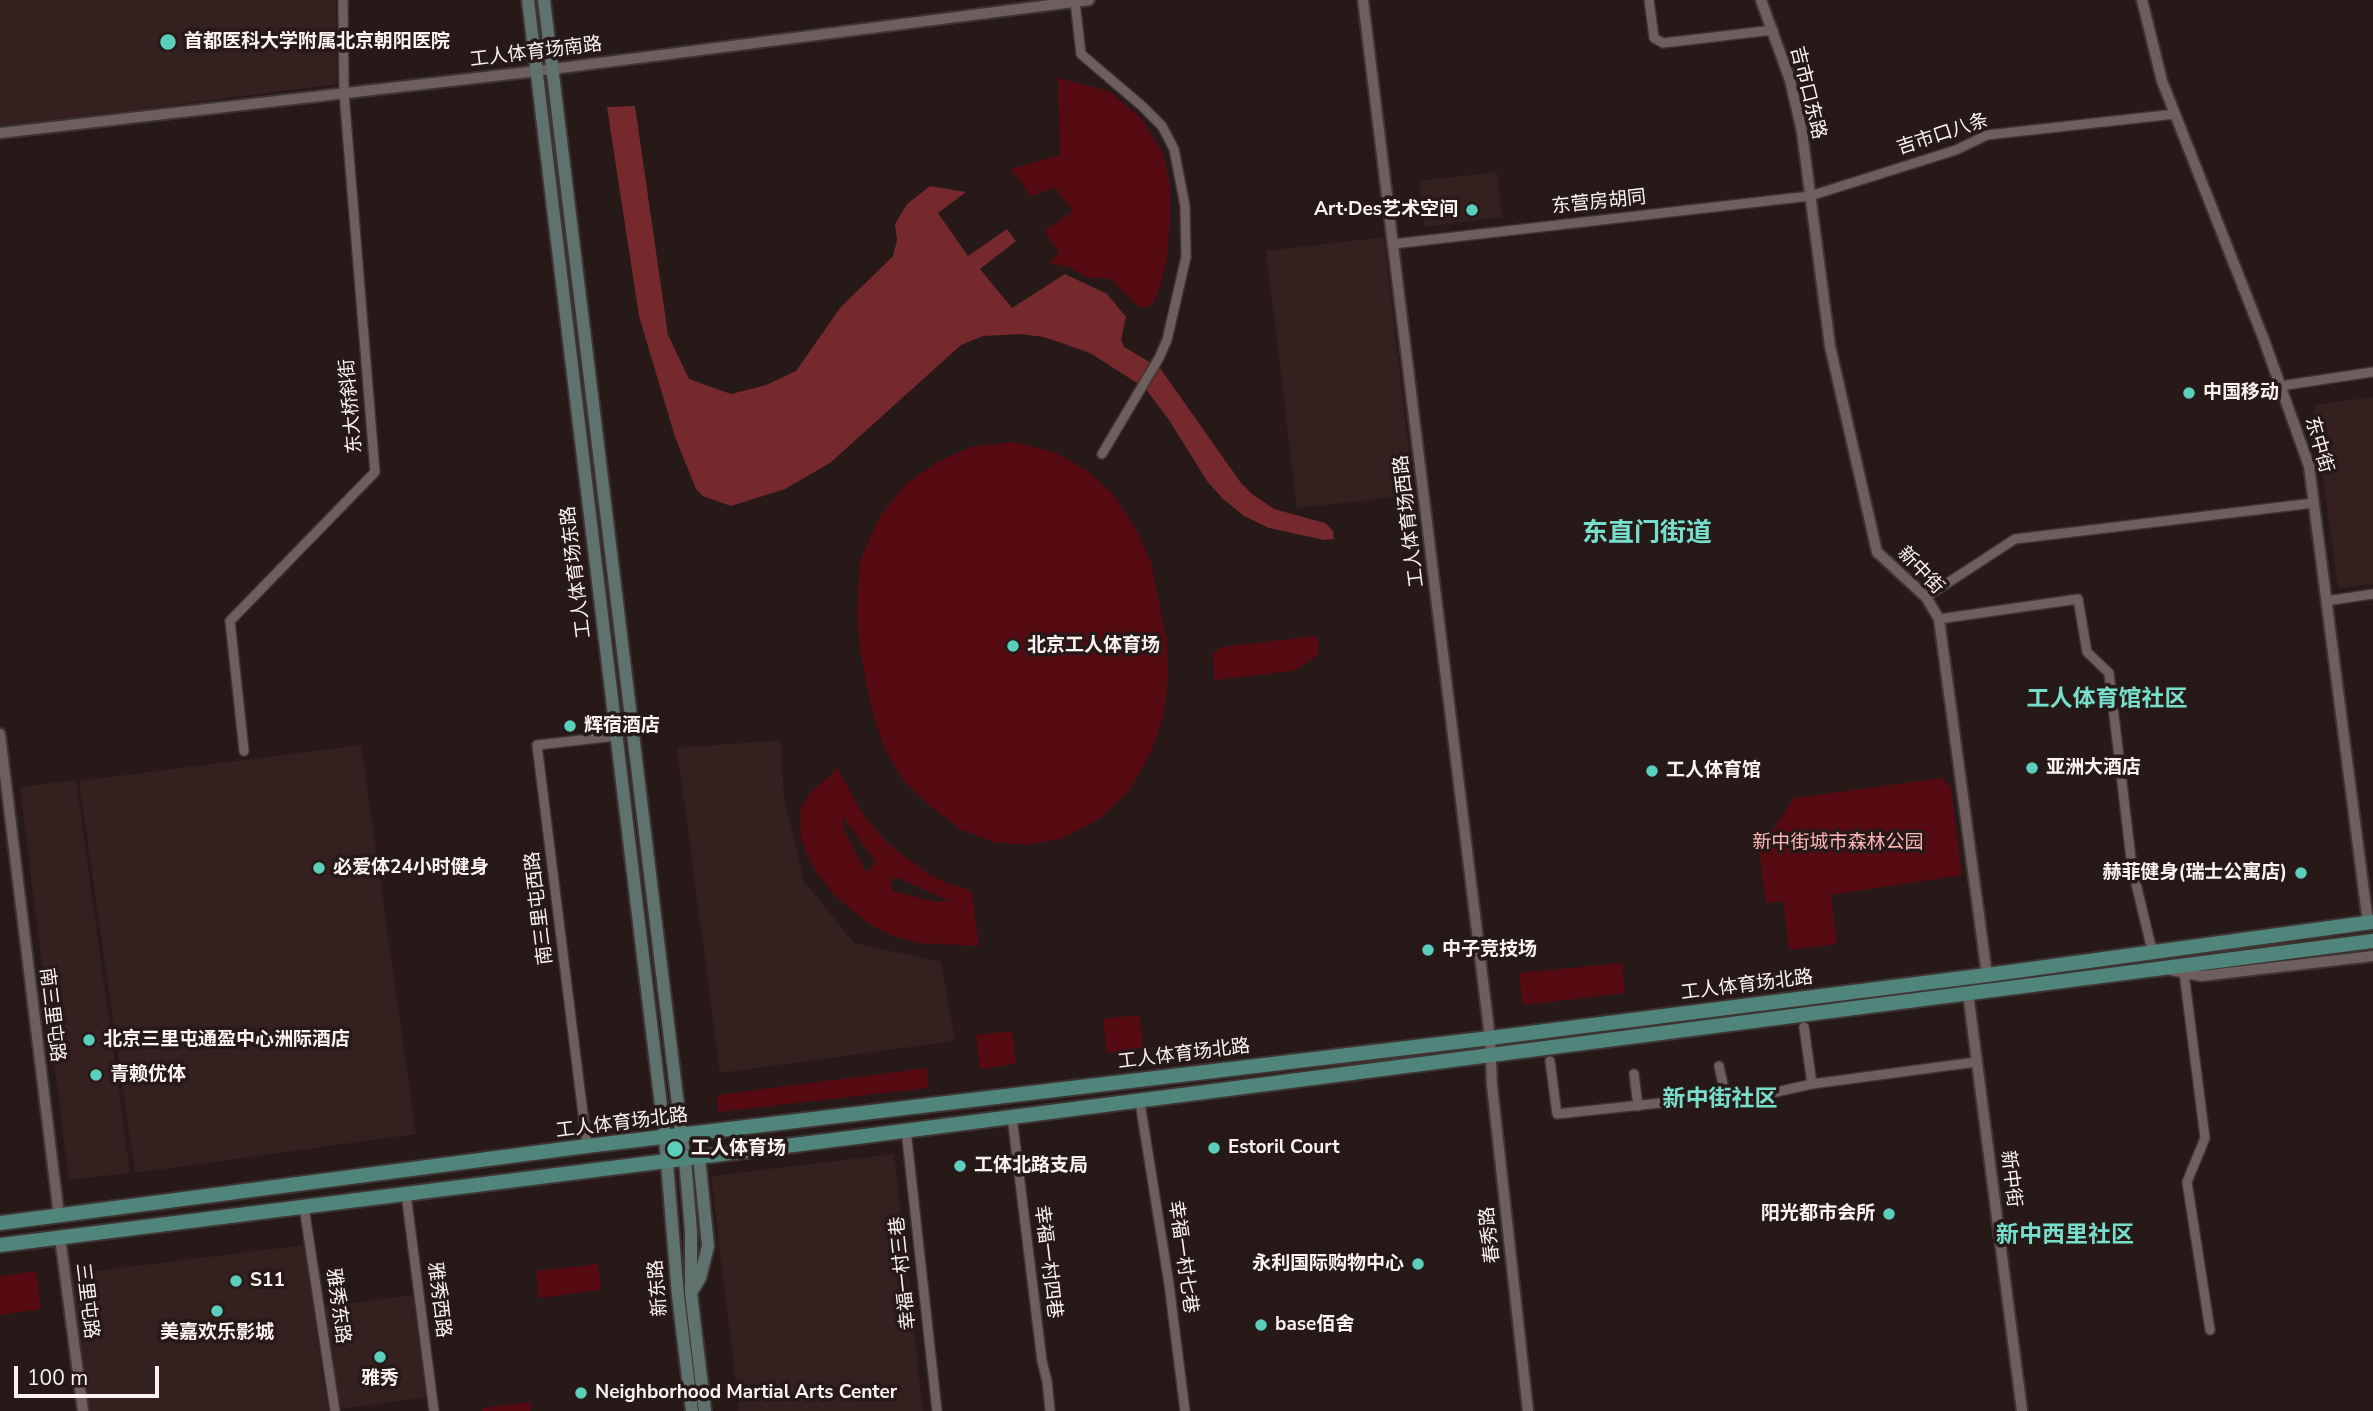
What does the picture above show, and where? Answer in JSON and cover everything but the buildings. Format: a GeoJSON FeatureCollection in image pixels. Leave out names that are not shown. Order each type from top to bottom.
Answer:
{"type":"FeatureCollection","features":[{"type":"Feature","properties":{"kind":"main road","name":"工人体育场东路"},"geometry":{"type":"LineString","coordinates":[[528,0],[665,1139]]}},
{"type":"Feature","properties":{"kind":"main road","name":"工人体育场东路"},"geometry":{"type":"LineString","coordinates":[[544,0],[682,1136],[692,1158]]}},
{"type":"Feature","properties":{"kind":"main road","name":"工人体育场北路"},"geometry":{"type":"LineString","coordinates":[[0,1223],[587,1146],[665,1139],[1490,1038],[2370,923]]}},
{"type":"Feature","properties":{"kind":"main road","name":"工人体育场北路"},"geometry":{"type":"LineString","coordinates":[[0,1245],[2163,968],[2372,949]]}},
{"type":"Feature","properties":{"kind":"main road","name":"新东路"},"geometry":{"type":"LineString","coordinates":[[665,1139],[678,1296],[692,1411]]}},
{"type":"Feature","properties":{"kind":"main road","name":"新东路"},"geometry":{"type":"LineString","coordinates":[[692,1158],[708,1246],[700,1278],[691,1293],[705,1411]]}},
{"type":"Feature","properties":{"kind":"street","name":"东大桥斜街"},"geometry":{"type":"LineString","coordinates":[[244,751],[230,621],[375,472],[344,93],[343,0]]}},
{"type":"Feature","properties":{"kind":"street","name":"工人体育场南路"},"geometry":{"type":"LineString","coordinates":[[0,133],[537,71],[1089,0]]}},
{"type":"Feature","properties":{"kind":"street","name":"工人体育场西路"},"geometry":{"type":"LineString","coordinates":[[1363,0],[1491,1055]]}},
{"type":"Feature","properties":{"kind":"street"},"geometry":{"type":"LineString","coordinates":[[1649,0],[1654,38],[1663,43],[1773,30]]}},
{"type":"Feature","properties":{"kind":"street","name":"吉市口东路"},"geometry":{"type":"LineString","coordinates":[[1761,0],[1790,80],[1802,132],[1810,196]]}},
{"type":"Feature","properties":{"kind":"street","name":"东中街"},"geometry":{"type":"LineString","coordinates":[[2142,0],[2162,81],[2309,466],[2370,923]]}},
{"type":"Feature","properties":{"kind":"street"},"geometry":{"type":"LineString","coordinates":[[1075,1],[1081,54],[1142,106],[1162,127],[1177,158],[1185,206],[1186,257],[1167,340],[1102,454]]}},
{"type":"Feature","properties":{"kind":"street","name":"吉市口八条"},"geometry":{"type":"LineString","coordinates":[[1810,196],[1956,150],[1987,135],[2175,114]]}},
{"type":"Feature","properties":{"kind":"street","name":"东营房胡同"},"geometry":{"type":"LineString","coordinates":[[1393,244],[1810,196]]}},
{"type":"Feature","properties":{"kind":"street","name":"新中街"},"geometry":{"type":"LineString","coordinates":[[1810,196],[1830,346],[1877,552],[1926,597],[1939,619],[1987,975]]}},
{"type":"Feature","properties":{"kind":"street"},"geometry":{"type":"LineString","coordinates":[[2280,386],[2373,372]]}},
{"type":"Feature","properties":{"kind":"street"},"geometry":{"type":"LineString","coordinates":[[1926,597],[2015,539],[2314,503]]}},
{"type":"Feature","properties":{"kind":"street"},"geometry":{"type":"LineString","coordinates":[[2326,601],[2373,594]]}},
{"type":"Feature","properties":{"kind":"street"},"geometry":{"type":"LineString","coordinates":[[1939,619],[2078,599],[2087,652],[2109,673],[2132,867],[2154,952]]}},
{"type":"Feature","properties":{"kind":"street","name":"南三里屯路"},"geometry":{"type":"LineString","coordinates":[[0,734],[59,1216]]}},
{"type":"Feature","properties":{"kind":"street","name":"南三里屯西路"},"geometry":{"type":"LineString","coordinates":[[587,1146],[537,745],[617,736]]}},
{"type":"Feature","properties":{"kind":"street"},"geometry":{"type":"LineString","coordinates":[[2372,949],[2373,968]]}},
{"type":"Feature","properties":{"kind":"street","name":"工人体育场北路"},"geometry":{"type":"LineString","coordinates":[[2163,968],[2201,976],[2372,949]]}},
{"type":"Feature","properties":{"kind":"street"},"geometry":{"type":"LineString","coordinates":[[2184,973],[2205,1138],[2187,1182],[2210,1330]]}},
{"type":"Feature","properties":{"kind":"street","name":"新中街"},"geometry":{"type":"LineString","coordinates":[[1968,993],[2022,1411]]}},
{"type":"Feature","properties":{"kind":"street"},"geometry":{"type":"LineString","coordinates":[[1804,1027],[1812,1084]]}},
{"type":"Feature","properties":{"kind":"street","name":"春秀路"},"geometry":{"type":"LineString","coordinates":[[1491,1055],[1492,1086],[1528,1411]]}},
{"type":"Feature","properties":{"kind":"street"},"geometry":{"type":"LineString","coordinates":[[1550,1061],[1558,1114],[1707,1098],[1727,1103],[1812,1084],[1976,1062]]}},
{"type":"Feature","properties":{"kind":"street"},"geometry":{"type":"LineString","coordinates":[[1719,1066],[1727,1103]]}},
{"type":"Feature","properties":{"kind":"street"},"geometry":{"type":"LineString","coordinates":[[1634,1074],[1638,1106]]}},
{"type":"Feature","properties":{"kind":"street","name":"幸福一村七巷"},"geometry":{"type":"LineString","coordinates":[[1141,1109],[1185,1411]]}},
{"type":"Feature","properties":{"kind":"street","name":"幸福一村四巷"},"geometry":{"type":"LineString","coordinates":[[1012,1116],[1042,1361],[1051,1411]]}},
{"type":"Feature","properties":{"kind":"street","name":"幸福一村三巷"},"geometry":{"type":"LineString","coordinates":[[906,1130],[937,1411]]}},
{"type":"Feature","properties":{"kind":"street","name":"雅秀西路"},"geometry":{"type":"LineString","coordinates":[[406,1194],[434,1411]]}},
{"type":"Feature","properties":{"kind":"street","name":"雅秀东路"},"geometry":{"type":"LineString","coordinates":[[304,1207],[335,1411]]}},
{"type":"Feature","properties":{"kind":"street","name":"三里屯路"},"geometry":{"type":"LineString","coordinates":[[61,1237],[83,1411]]}},
{"type":"Feature","properties":{"kind":"shaded area","name":"首都医科大学附属北京朝阳医院"},"geometry":{"type":"Polygon","coordinates":[[[0,0],[336,0],[337,84],[0,128],[0,0]]]}},
{"type":"Feature","properties":{"kind":"shaded area"},"geometry":{"type":"Polygon","coordinates":[[[635,106],[668,335],[689,379],[731,394],[766,385],[796,371],[840,308],[893,256],[897,240],[895,224],[907,204],[930,186],[966,192],[938,213],[968,256],[1007,229],[1016,241],[980,269],[1012,308],[1065,274],[1107,294],[1126,317],[1121,339],[1124,347],[1160,368],[1241,483],[1274,509],[1325,523],[1333,531],[1334,539],[1324,540],[1269,528],[1244,516],[1207,481],[1169,420],[1145,388],[1090,353],[1044,337],[1020,334],[983,336],[961,345],[830,463],[785,489],[731,506],[703,496],[696,489],[675,437],[639,316],[607,107],[635,106]]]}},
{"type":"Feature","properties":{"kind":"shaded area"},"geometry":{"type":"Polygon","coordinates":[[[1497,172],[1502,217],[1424,227],[1419,181],[1497,172]]]}},
{"type":"Feature","properties":{"kind":"shaded area"},"geometry":{"type":"Polygon","coordinates":[[[1384,237],[1414,495],[1297,508],[1266,251],[1384,237]]]}},
{"type":"Feature","properties":{"kind":"shaded area"},"geometry":{"type":"Polygon","coordinates":[[[2373,397],[2373,584],[2338,588],[2313,405],[2373,397]]]}},
{"type":"Feature","properties":{"kind":"shaded area"},"geometry":{"type":"Polygon","coordinates":[[[781,740],[784,799],[804,881],[854,943],[941,962],[955,1041],[720,1073],[677,748],[781,740]]]}},
{"type":"Feature","properties":{"kind":"shaded area"},"geometry":{"type":"Polygon","coordinates":[[[361,745],[416,1134],[135,1173],[79,781],[361,745]]]}},
{"type":"Feature","properties":{"kind":"shaded area"},"geometry":{"type":"Polygon","coordinates":[[[76,780],[130,1173],[69,1180],[20,787],[76,780]]]}},
{"type":"Feature","properties":{"kind":"shaded area"},"geometry":{"type":"Polygon","coordinates":[[[894,1154],[923,1411],[739,1411],[711,1176],[894,1154]]]}},
{"type":"Feature","properties":{"kind":"shaded area"},"geometry":{"type":"Polygon","coordinates":[[[304,1245],[328,1411],[89,1411],[72,1274],[304,1245]]]}},
{"type":"Feature","properties":{"kind":"shaded area","name":"雅秀"},"geometry":{"type":"Polygon","coordinates":[[[416,1295],[429,1397],[339,1409],[324,1306],[416,1295]]]}},
{"type":"Feature","properties":{"kind":"green space"},"geometry":{"type":"Polygon","coordinates":[[[1058,78],[1109,91],[1141,118],[1163,154],[1170,184],[1170,220],[1167,260],[1152,305],[1140,308],[1110,279],[1086,277],[1068,266],[1048,264],[1059,253],[1044,231],[1073,211],[1055,188],[1031,196],[1011,169],[1060,155],[1058,78]]]}},
{"type":"Feature","properties":{"kind":"green space","name":"北京工人体育场"},"geometry":{"type":"Polygon","coordinates":[[[1014,442],[1057,453],[1087,471],[1113,494],[1136,529],[1151,562],[1167,642],[1168,678],[1164,714],[1151,752],[1130,790],[1099,819],[1063,838],[1029,845],[993,842],[960,829],[903,780],[885,749],[871,707],[860,650],[857,612],[860,561],[880,516],[906,484],[936,463],[970,447],[1014,442]]]}},
{"type":"Feature","properties":{"kind":"green space"},"geometry":{"type":"Polygon","coordinates":[[[1317,636],[1319,655],[1293,671],[1214,680],[1213,654],[1221,647],[1317,636]]]}},
{"type":"Feature","properties":{"kind":"green space"},"geometry":{"type":"Polygon","coordinates":[[[838,768],[859,808],[893,848],[930,875],[970,890],[979,946],[919,943],[893,936],[869,924],[835,896],[818,875],[801,838],[800,810],[810,793],[838,768]],[[842,816],[844,829],[856,854],[865,870],[869,871],[876,862],[842,816]],[[894,878],[890,886],[893,891],[932,901],[950,901],[898,878],[894,878]]]}},
{"type":"Feature","properties":{"kind":"green space","name":"新中街城市森林公园"},"geometry":{"type":"Polygon","coordinates":[[[1942,778],[1951,788],[1962,875],[1831,895],[1837,944],[1789,950],[1783,901],[1766,903],[1759,851],[1794,798],[1942,778]]]}},
{"type":"Feature","properties":{"kind":"green space"},"geometry":{"type":"Polygon","coordinates":[[[1622,963],[1625,993],[1523,1005],[1519,973],[1622,963]]]}},
{"type":"Feature","properties":{"kind":"green space"},"geometry":{"type":"Polygon","coordinates":[[[1139,1015],[1144,1048],[1107,1053],[1103,1019],[1139,1015]]]}},
{"type":"Feature","properties":{"kind":"green space"},"geometry":{"type":"Polygon","coordinates":[[[1012,1031],[1016,1064],[980,1069],[976,1035],[1012,1031]]]}},
{"type":"Feature","properties":{"kind":"green space"},"geometry":{"type":"Polygon","coordinates":[[[927,1068],[928,1088],[718,1112],[717,1095],[927,1068]]]}},
{"type":"Feature","properties":{"kind":"green space"},"geometry":{"type":"Polygon","coordinates":[[[598,1264],[601,1290],[539,1298],[536,1271],[598,1264]]]}},
{"type":"Feature","properties":{"kind":"green space"},"geometry":{"type":"Polygon","coordinates":[[[36,1271],[41,1309],[0,1315],[0,1276],[36,1271]]]}},
{"type":"Feature","properties":{"kind":"green space"},"geometry":{"type":"Polygon","coordinates":[[[531,1402],[531,1411],[482,1411],[482,1408],[531,1402]]]}},
{"type":"Feature","properties":{"kind":"place","name":"首都医科大学附属北京朝阳医院"},"geometry":{"type":"Point","coordinates":[168,42]}},
{"type":"Feature","properties":{"kind":"place","name":"Art·Des艺术空间"},"geometry":{"type":"Point","coordinates":[1472,210]}},
{"type":"Feature","properties":{"kind":"place","name":"中国移动"},"geometry":{"type":"Point","coordinates":[2189,393]}},
{"type":"Feature","properties":{"kind":"place","name":"北京工人体育场"},"geometry":{"type":"Point","coordinates":[1013,646]}},
{"type":"Feature","properties":{"kind":"place","name":"辉宿酒店"},"geometry":{"type":"Point","coordinates":[570,726]}},
{"type":"Feature","properties":{"kind":"place","name":"亚洲大酒店"},"geometry":{"type":"Point","coordinates":[2032,768]}},
{"type":"Feature","properties":{"kind":"place","name":"工人体育馆"},"geometry":{"type":"Point","coordinates":[1652,771]}},
{"type":"Feature","properties":{"kind":"place","name":"必爱体24小时健身"},"geometry":{"type":"Point","coordinates":[319,868]}},
{"type":"Feature","properties":{"kind":"place","name":"赫菲健身(瑞士公寓店)"},"geometry":{"type":"Point","coordinates":[2301,873]}},
{"type":"Feature","properties":{"kind":"place","name":"中子竞技场"},"geometry":{"type":"Point","coordinates":[1428,950]}},
{"type":"Feature","properties":{"kind":"place","name":"北京三里屯通盈中心洲际酒店"},"geometry":{"type":"Point","coordinates":[89,1040]}},
{"type":"Feature","properties":{"kind":"place","name":"青赖优体"},"geometry":{"type":"Point","coordinates":[96,1075]}},
{"type":"Feature","properties":{"kind":"place","name":"Estoril Court"},"geometry":{"type":"Point","coordinates":[1214,1148]}},
{"type":"Feature","properties":{"kind":"place","name":"工人体育场"},"geometry":{"type":"Point","coordinates":[675,1149]}},
{"type":"Feature","properties":{"kind":"place","name":"工体北路支局"},"geometry":{"type":"Point","coordinates":[960,1166]}},
{"type":"Feature","properties":{"kind":"place","name":"阳光都市会所"},"geometry":{"type":"Point","coordinates":[1889,1214]}},
{"type":"Feature","properties":{"kind":"place","name":"永利国际购物中心"},"geometry":{"type":"Point","coordinates":[1418,1264]}},
{"type":"Feature","properties":{"kind":"place","name":"S11"},"geometry":{"type":"Point","coordinates":[236,1281]}},
{"type":"Feature","properties":{"kind":"place","name":"美嘉欢乐影城"},"geometry":{"type":"Point","coordinates":[217,1311]}},
{"type":"Feature","properties":{"kind":"place","name":"base佰舍"},"geometry":{"type":"Point","coordinates":[1261,1325]}},
{"type":"Feature","properties":{"kind":"place","name":"雅秀"},"geometry":{"type":"Point","coordinates":[380,1357]}},
{"type":"Feature","properties":{"kind":"place","name":"Neighborhood Martial Arts Center"},"geometry":{"type":"Point","coordinates":[581,1393]}},
{"type":"Feature","properties":{"kind":"district","name":"东直门街道"},"geometry":{"type":"Point","coordinates":[1647,535]}},
{"type":"Feature","properties":{"kind":"district","name":"工人体育馆社区"},"geometry":{"type":"Point","coordinates":[2107,700]}},
{"type":"Feature","properties":{"kind":"district","name":"新中街社区"},"geometry":{"type":"Point","coordinates":[1720,1100]}},
{"type":"Feature","properties":{"kind":"district","name":"新中西里社区"},"geometry":{"type":"Point","coordinates":[2065,1236]}}]}
